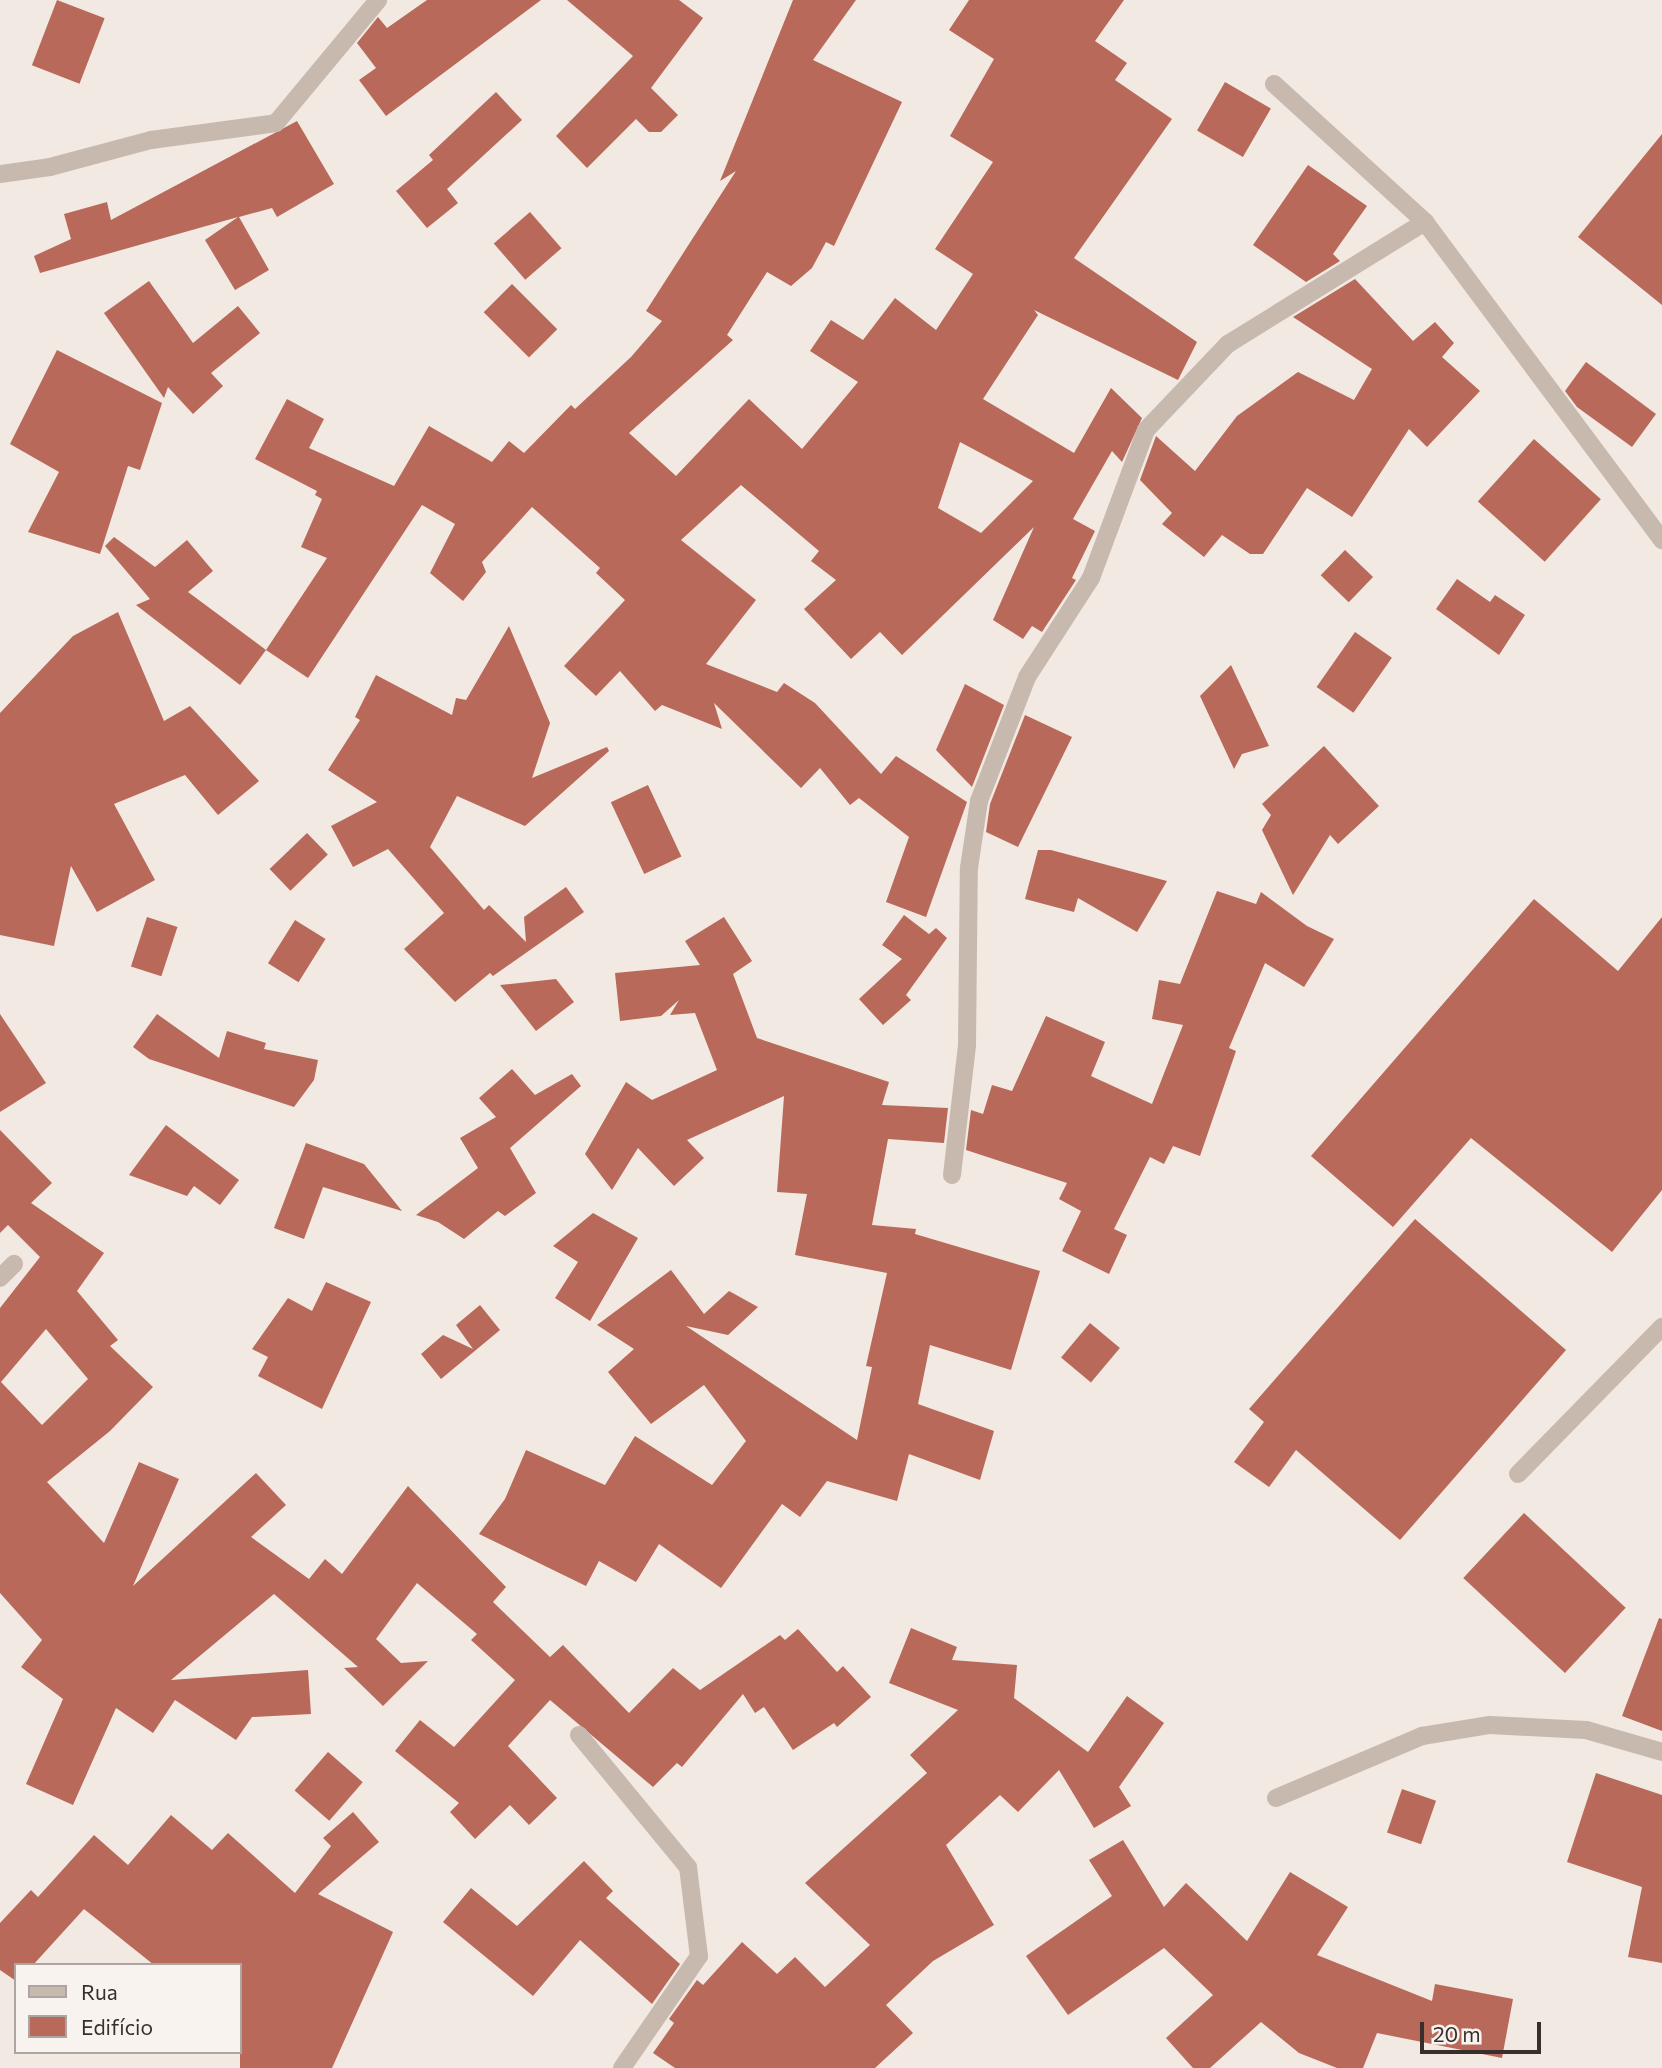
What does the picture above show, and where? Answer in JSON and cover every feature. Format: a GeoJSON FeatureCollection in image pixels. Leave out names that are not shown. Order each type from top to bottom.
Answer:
{"type":"FeatureCollection","features":[{"type":"Feature","properties":{"kind":"street"},"geometry":{"type":"LineString","coordinates":[[0,174],[50,167],[150,140],[276,123],[378,0]]}},
{"type":"Feature","properties":{"kind":"street"},"geometry":{"type":"LineString","coordinates":[[1274,84],[1424,222],[1662,540]]}},
{"type":"Feature","properties":{"kind":"street"},"geometry":{"type":"LineString","coordinates":[[952,1175],[967,1045],[969,869],[979,801],[1027,677],[1091,578],[1146,430],[1228,344],[1424,222]]}},
{"type":"Feature","properties":{"kind":"street"},"geometry":{"type":"LineString","coordinates":[[0,1278],[14,1264]]}},
{"type":"Feature","properties":{"kind":"street"},"geometry":{"type":"LineString","coordinates":[[1518,1475],[1662,1327]]}},
{"type":"Feature","properties":{"kind":"street"},"geometry":{"type":"LineString","coordinates":[[1276,1798],[1422,1736],[1490,1725],[1586,1730],[1662,1752]]}},
{"type":"Feature","properties":{"kind":"street"},"geometry":{"type":"LineString","coordinates":[[579,1735],[688,1867],[699,1956],[622,2068]]}},
{"type":"Feature","properties":{"kind":"building"},"geometry":{"type":"Polygon","coordinates":[[[57,0],[105,18],[80,84],[32,65],[57,0]]]}},
{"type":"Feature","properties":{"kind":"building"},"geometry":{"type":"Polygon","coordinates":[[[427,0],[541,0],[386,116],[359,80],[376,68],[357,43],[378,17],[387,28],[427,0]]]}},
{"type":"Feature","properties":{"kind":"building"},"geometry":{"type":"Polygon","coordinates":[[[567,0],[679,0],[703,18],[651,88],[678,115],[661,132],[649,132],[636,119],[587,168],[556,136],[633,56],[567,0]]]}},
{"type":"Feature","properties":{"kind":"building"},"geometry":{"type":"Polygon","coordinates":[[[793,0],[856,0],[813,60],[902,102],[834,246],[826,242],[812,268],[791,286],[767,272],[727,335],[733,340],[629,433],[676,476],[749,399],[802,449],[858,382],[810,351],[831,320],[863,340],[895,298],[936,330],[973,274],[935,249],[993,162],[950,136],[994,59],[949,30],[969,0],[1124,0],[1095,41],[1127,63],[1115,80],[1172,119],[1074,258],[1197,342],[1178,380],[1034,310],[1038,315],[983,399],[1074,453],[1111,388],[1142,418],[1122,462],[1112,451],[1073,519],[1095,531],[1072,578],[1076,580],[1042,632],[1032,626],[1023,639],[993,620],[1034,527],[902,655],[880,632],[851,659],[804,609],[836,580],[811,561],[819,551],[741,485],[681,540],[756,600],[706,664],[777,692],[784,683],[815,703],[881,774],[896,756],[967,802],[926,917],[886,902],[909,837],[859,798],[850,805],[820,768],[801,788],[714,703],[722,729],[662,705],[655,711],[620,671],[596,696],[564,666],[625,600],[596,573],[600,568],[532,507],[482,562],[486,572],[463,601],[430,573],[455,524],[422,505],[308,678],[266,650],[327,558],[301,547],[322,499],[315,495],[317,491],[255,459],[287,399],[324,419],[309,448],[394,486],[429,426],[492,462],[509,441],[524,453],[571,405],[575,409],[631,357],[662,321],[646,311],[736,171],[720,181],[793,0]],[[960,442],[938,508],[981,533],[1033,481],[960,442]]]}},
{"type":"Feature","properties":{"kind":"building"},"geometry":{"type":"Polygon","coordinates":[[[1225,82],[1271,108],[1243,157],[1197,130],[1225,82]]]}},
{"type":"Feature","properties":{"kind":"building"},"geometry":{"type":"Polygon","coordinates":[[[496,92],[522,120],[447,189],[458,203],[427,228],[396,191],[433,160],[429,155],[496,92]]]}},
{"type":"Feature","properties":{"kind":"building"},"geometry":{"type":"Polygon","coordinates":[[[297,121],[334,184],[277,217],[272,208],[239,217],[269,270],[235,290],[205,240],[238,217],[40,273],[34,256],[71,239],[64,214],[107,202],[111,220],[297,121]]]}},
{"type":"Feature","properties":{"kind":"building"},"geometry":{"type":"Polygon","coordinates":[[[1662,134],[1662,305],[1578,237],[1662,134]]]}},
{"type":"Feature","properties":{"kind":"building"},"geometry":{"type":"Polygon","coordinates":[[[1308,165],[1367,206],[1333,254],[1340,261],[1306,282],[1253,245],[1308,165]]]}},
{"type":"Feature","properties":{"kind":"building"},"geometry":{"type":"Polygon","coordinates":[[[530,212],[561,248],[525,280],[494,243],[530,212]]]}},
{"type":"Feature","properties":{"kind":"building"},"geometry":{"type":"Polygon","coordinates":[[[1355,279],[1413,341],[1435,322],[1454,343],[1442,357],[1480,391],[1427,447],[1409,429],[1352,517],[1307,488],[1263,554],[1250,554],[1222,535],[1204,557],[1162,524],[1172,513],[1140,480],[1156,436],[1195,471],[1237,416],[1298,372],[1354,400],[1372,369],[1293,317],[1355,279]]]}},
{"type":"Feature","properties":{"kind":"building"},"geometry":{"type":"Polygon","coordinates":[[[149,281],[193,343],[238,306],[260,333],[211,373],[223,386],[193,414],[168,387],[164,398],[104,313],[149,281]]]}},
{"type":"Feature","properties":{"kind":"building"},"geometry":{"type":"Polygon","coordinates":[[[512,284],[557,329],[529,358],[484,312],[512,284]]]}},
{"type":"Feature","properties":{"kind":"building"},"geometry":{"type":"Polygon","coordinates":[[[57,350],[162,403],[140,470],[128,466],[100,554],[28,532],[59,472],[10,444],[57,350]]]}},
{"type":"Feature","properties":{"kind":"building"},"geometry":{"type":"Polygon","coordinates":[[[1586,362],[1656,414],[1632,447],[1577,407],[1565,391],[1586,362]]]}},
{"type":"Feature","properties":{"kind":"building"},"geometry":{"type":"Polygon","coordinates":[[[1534,439],[1601,499],[1545,562],[1478,501],[1534,439]]]}},
{"type":"Feature","properties":{"kind":"building"},"geometry":{"type":"Polygon","coordinates":[[[114,537],[155,567],[187,540],[213,571],[188,592],[266,650],[240,685],[136,605],[150,599],[105,546],[114,537]]]}},
{"type":"Feature","properties":{"kind":"building"},"geometry":{"type":"Polygon","coordinates":[[[1345,550],[1373,577],[1349,602],[1321,575],[1345,550]]]}},
{"type":"Feature","properties":{"kind":"building"},"geometry":{"type":"Polygon","coordinates":[[[1457,579],[1490,602],[1495,595],[1525,615],[1499,655],[1436,609],[1457,579]]]}},
{"type":"Feature","properties":{"kind":"building"},"geometry":{"type":"Polygon","coordinates":[[[118,612],[164,721],[190,706],[259,781],[218,815],[185,775],[114,804],[155,880],[97,912],[71,866],[54,946],[0,935],[0,713],[73,636],[118,612]]]}},
{"type":"Feature","properties":{"kind":"building"},"geometry":{"type":"Polygon","coordinates":[[[509,626],[550,723],[532,778],[607,747],[609,751],[525,826],[457,796],[430,847],[484,910],[489,905],[526,942],[524,917],[566,887],[584,912],[493,976],[490,973],[455,1002],[404,949],[444,913],[388,849],[353,867],[331,826],[377,802],[328,770],[360,720],[355,717],[376,675],[452,715],[456,698],[466,700],[509,626]]]}},
{"type":"Feature","properties":{"kind":"building"},"geometry":{"type":"Polygon","coordinates":[[[1355,632],[1392,658],[1353,713],[1317,687],[1355,632]]]}},
{"type":"Feature","properties":{"kind":"building"},"geometry":{"type":"Polygon","coordinates":[[[1231,665],[1269,746],[1242,754],[1234,769],[1200,696],[1231,665]]]}},
{"type":"Feature","properties":{"kind":"building"},"geometry":{"type":"Polygon","coordinates":[[[965,684],[1004,705],[972,787],[936,750],[965,684]]]}},
{"type":"Feature","properties":{"kind":"building"},"geometry":{"type":"Polygon","coordinates":[[[1025,715],[1072,737],[1018,847],[986,832],[990,804],[1025,715]]]}},
{"type":"Feature","properties":{"kind":"building"},"geometry":{"type":"Polygon","coordinates":[[[1324,746],[1379,806],[1338,844],[1330,835],[1293,895],[1262,830],[1271,815],[1262,804],[1324,746]]]}},
{"type":"Feature","properties":{"kind":"building"},"geometry":{"type":"Polygon","coordinates":[[[648,785],[681,857],[644,874],[611,802],[648,785]]]}},
{"type":"Feature","properties":{"kind":"building"},"geometry":{"type":"Polygon","coordinates":[[[307,833],[328,855],[290,891],[270,869],[307,833]]]}},
{"type":"Feature","properties":{"kind":"building"},"geometry":{"type":"Polygon","coordinates":[[[1038,850],[1051,850],[1167,881],[1137,932],[1078,898],[1074,912],[1025,899],[1038,850]]]}},
{"type":"Feature","properties":{"kind":"building"},"geometry":{"type":"Polygon","coordinates":[[[1217,891],[1256,904],[1261,892],[1307,926],[1334,939],[1304,987],[1265,963],[1229,1048],[1236,1051],[1200,1156],[1173,1146],[1164,1164],[1150,1157],[1114,1229],[1127,1235],[1109,1274],[1062,1251],[1081,1211],[1059,1199],[1067,1183],[966,1150],[971,1110],[983,1114],[992,1085],[1012,1091],[1046,1016],[1105,1042],[1091,1076],[1152,1104],[1183,1025],[1152,1019],[1159,980],[1180,984],[1217,891]]]}},
{"type":"Feature","properties":{"kind":"building"},"geometry":{"type":"Polygon","coordinates":[[[1534,899],[1618,971],[1662,917],[1662,1190],[1612,1252],[1471,1138],[1393,1227],[1311,1156],[1534,899]]]}},
{"type":"Feature","properties":{"kind":"building"},"geometry":{"type":"Polygon","coordinates":[[[904,915],[929,934],[936,928],[947,938],[906,995],[911,1000],[883,1025],[859,999],[902,959],[882,945],[904,915]]]}},
{"type":"Feature","properties":{"kind":"building"},"geometry":{"type":"Polygon","coordinates":[[[147,917],[177,927],[161,976],[131,966],[147,917]]]}},
{"type":"Feature","properties":{"kind":"building"},"geometry":{"type":"Polygon","coordinates":[[[724,917],[752,961],[733,974],[757,1038],[889,1082],[882,1105],[948,1108],[944,1143],[888,1139],[872,1225],[916,1229],[915,1234],[1040,1271],[1011,1370],[930,1345],[918,1404],[994,1431],[980,1480],[909,1454],[897,1501],[827,1481],[800,1517],[782,1504],[721,1588],[659,1544],[636,1582],[599,1561],[586,1586],[479,1534],[505,1499],[526,1450],[605,1485],[635,1436],[712,1485],[746,1441],[704,1385],[651,1424],[608,1372],[634,1349],[597,1325],[671,1270],[704,1314],[729,1291],[758,1307],[728,1335],[686,1326],[857,1440],[872,1367],[866,1366],[887,1273],[795,1255],[807,1194],[777,1192],[784,1096],[687,1140],[704,1158],[674,1186],[638,1148],[612,1190],[585,1154],[626,1082],[652,1100],[717,1070],[695,1013],[670,1015],[679,1000],[661,1016],[620,1021],[615,973],[700,965],[685,941],[724,917]]]}},
{"type":"Feature","properties":{"kind":"building"},"geometry":{"type":"Polygon","coordinates":[[[295,920],[326,939],[299,982],[268,963],[295,920]]]}},
{"type":"Feature","properties":{"kind":"building"},"geometry":{"type":"Polygon","coordinates":[[[556,979],[574,1002],[536,1031],[500,985],[556,979]]]}},
{"type":"Feature","properties":{"kind":"building"},"geometry":{"type":"Polygon","coordinates":[[[0,1014],[46,1083],[0,1112],[0,1014]]]}},
{"type":"Feature","properties":{"kind":"building"},"geometry":{"type":"Polygon","coordinates":[[[157,1014],[219,1058],[227,1031],[266,1043],[264,1049],[318,1060],[314,1080],[294,1107],[149,1059],[133,1047],[157,1014]]]}},
{"type":"Feature","properties":{"kind":"building"},"geometry":{"type":"Polygon","coordinates":[[[512,1069],[535,1095],[572,1074],[581,1086],[510,1148],[536,1193],[505,1216],[498,1211],[464,1239],[438,1222],[416,1215],[478,1168],[460,1138],[496,1117],[479,1098],[512,1069]]]}},
{"type":"Feature","properties":{"kind":"building"},"geometry":{"type":"Polygon","coordinates":[[[166,1125],[239,1180],[220,1205],[194,1186],[187,1196],[129,1175],[166,1125]]]}},
{"type":"Feature","properties":{"kind":"building"},"geometry":{"type":"Polygon","coordinates":[[[0,1130],[52,1183],[31,1203],[104,1253],[77,1291],[118,1340],[110,1346],[153,1387],[110,1431],[47,1482],[104,1543],[139,1462],[179,1479],[133,1586],[256,1473],[286,1505],[251,1537],[309,1579],[325,1559],[342,1574],[408,1486],[506,1587],[493,1602],[550,1657],[563,1645],[629,1713],[673,1668],[700,1690],[780,1635],[785,1640],[798,1629],[837,1672],[843,1666],[871,1697],[837,1727],[834,1723],[793,1750],[764,1707],[755,1713],[743,1694],[682,1767],[677,1763],[653,1787],[550,1700],[508,1746],[557,1798],[529,1825],[510,1805],[475,1839],[450,1812],[459,1803],[395,1751],[420,1720],[454,1747],[515,1680],[471,1640],[477,1634],[417,1583],[376,1639],[401,1663],[428,1661],[383,1706],[344,1668],[358,1667],[274,1594],[171,1680],[308,1670],[311,1714],[252,1717],[236,1740],[175,1700],[153,1733],[116,1708],[73,1805],[26,1784],[63,1699],[21,1667],[42,1640],[0,1593],[0,1308],[40,1257],[8,1225],[0,1233],[0,1130]],[[46,1329],[1,1382],[42,1425],[88,1379],[46,1329]]]}},
{"type":"Feature","properties":{"kind":"building"},"geometry":{"type":"Polygon","coordinates":[[[306,1143],[364,1164],[402,1211],[323,1187],[304,1239],[274,1228],[306,1143]]]}},
{"type":"Feature","properties":{"kind":"building"},"geometry":{"type":"Polygon","coordinates":[[[593,1213],[638,1238],[590,1321],[555,1298],[578,1262],[553,1246],[593,1213]]]}},
{"type":"Feature","properties":{"kind":"building"},"geometry":{"type":"Polygon","coordinates":[[[1415,1219],[1566,1350],[1400,1540],[1296,1450],[1269,1487],[1234,1462],[1264,1422],[1249,1409],[1415,1219]]]}},
{"type":"Feature","properties":{"kind":"building"},"geometry":{"type":"Polygon","coordinates":[[[326,1282],[371,1302],[322,1409],[258,1376],[268,1357],[252,1349],[288,1298],[312,1311],[326,1282]]]}},
{"type":"Feature","properties":{"kind":"building"},"geometry":{"type":"Polygon","coordinates":[[[480,1305],[500,1330],[441,1379],[421,1354],[443,1335],[473,1349],[456,1325],[480,1305]]]}},
{"type":"Feature","properties":{"kind":"building"},"geometry":{"type":"Polygon","coordinates":[[[1090,1323],[1120,1348],[1091,1383],[1061,1357],[1090,1323]]]}},
{"type":"Feature","properties":{"kind":"building"},"geometry":{"type":"Polygon","coordinates":[[[1524,1513],[1626,1608],[1565,1673],[1463,1578],[1524,1513]]]}},
{"type":"Feature","properties":{"kind":"building"},"geometry":{"type":"Polygon","coordinates":[[[1659,1618],[1662,1619],[1662,1731],[1622,1716],[1659,1618]]]}},
{"type":"Feature","properties":{"kind":"building"},"geometry":{"type":"Polygon","coordinates":[[[911,1628],[957,1647],[952,1660],[1017,1665],[1014,1698],[1088,1752],[1127,1696],[1164,1723],[1119,1787],[1131,1806],[1094,1828],[1059,1770],[1018,1812],[1000,1795],[946,1845],[994,1925],[933,1961],[886,2005],[913,2033],[875,2068],[675,2068],[653,2053],[674,2023],[669,2019],[697,1980],[703,1985],[742,1942],[777,1974],[795,1957],[825,1987],[870,1945],[805,1883],[927,1773],[910,1755],[958,1710],[889,1683],[911,1628]]]}},
{"type":"Feature","properties":{"kind":"building"},"geometry":{"type":"Polygon","coordinates":[[[328,1752],[363,1782],[329,1821],[295,1790],[328,1752]]]}},
{"type":"Feature","properties":{"kind":"building"},"geometry":{"type":"Polygon","coordinates":[[[1596,1773],[1662,1795],[1662,1963],[1628,1957],[1642,1887],[1567,1862],[1596,1773]]]}},
{"type":"Feature","properties":{"kind":"building"},"geometry":{"type":"Polygon","coordinates":[[[1402,1789],[1436,1801],[1421,1844],[1387,1832],[1402,1789]]]}},
{"type":"Feature","properties":{"kind":"building"},"geometry":{"type":"Polygon","coordinates":[[[353,1812],[379,1842],[318,1894],[393,1932],[332,2068],[240,2068],[242,1963],[152,1963],[84,1909],[35,1963],[14,1963],[14,1980],[0,1970],[0,1923],[31,1890],[38,1897],[94,1835],[128,1865],[171,1815],[212,1850],[228,1833],[295,1893],[331,1846],[323,1838],[353,1812]]]}},
{"type":"Feature","properties":{"kind":"building"},"geometry":{"type":"Polygon","coordinates":[[[1123,1840],[1164,1907],[1186,1883],[1247,1941],[1290,1872],[1348,1907],[1317,1955],[1432,2001],[1435,1984],[1513,1999],[1502,2058],[1377,2033],[1363,2068],[1337,2068],[1299,2053],[1261,2022],[1210,2068],[1193,2068],[1166,2038],[1213,1995],[1164,1948],[1068,2015],[1026,1956],[1112,1896],[1089,1860],[1123,1840]]]}},
{"type":"Feature","properties":{"kind":"building"},"geometry":{"type":"Polygon","coordinates":[[[584,1861],[613,1891],[606,1898],[680,1964],[652,2004],[580,1940],[533,1996],[443,1922],[471,1888],[517,1926],[584,1861]]]}}]}
